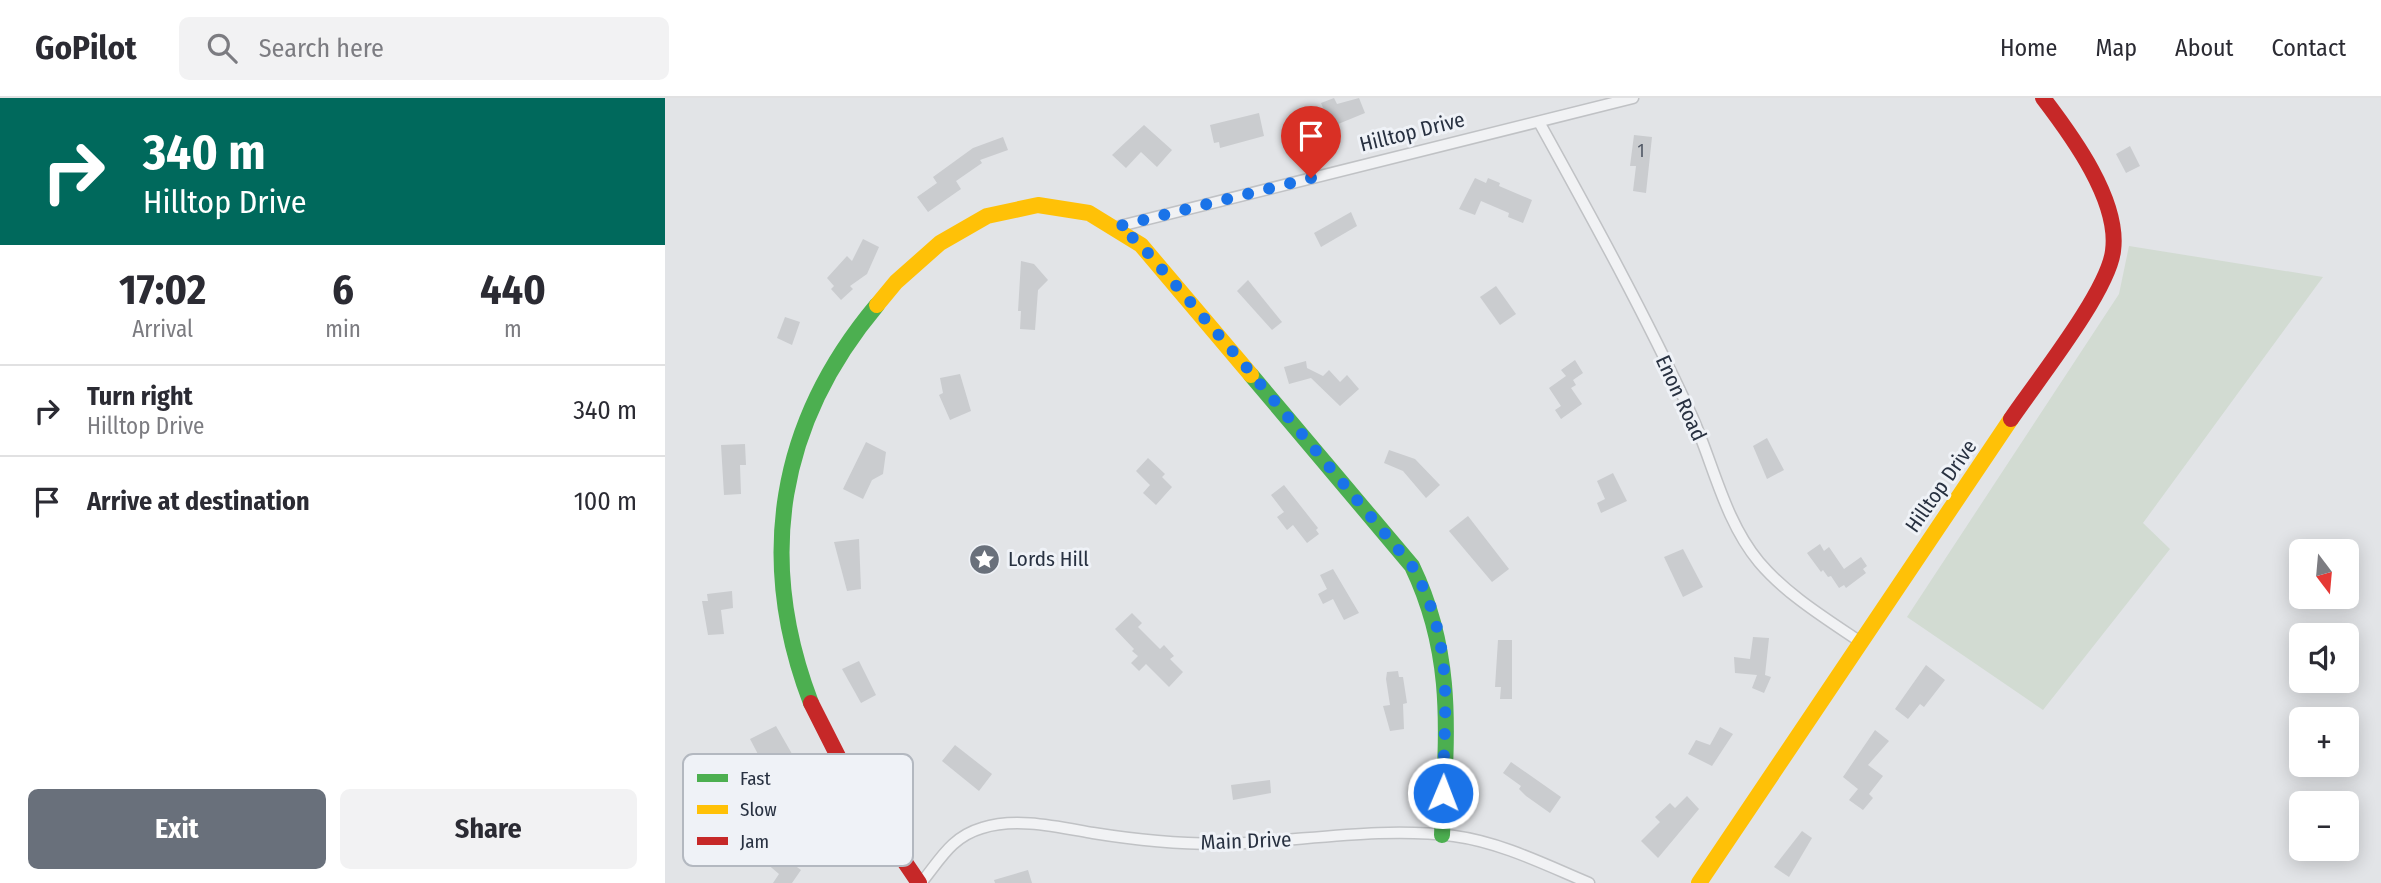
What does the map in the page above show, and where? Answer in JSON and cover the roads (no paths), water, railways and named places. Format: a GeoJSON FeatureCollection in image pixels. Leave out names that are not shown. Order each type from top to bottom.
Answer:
{"type":"FeatureCollection","features":[{"type":"Feature","properties":{"kind":"street","name":"Hilltop Drive"},"geometry":{"type":"LineString","coordinates":[[1119,226],[1633,98]]}},
{"type":"Feature","properties":{"kind":"street","name":"Hilltop Drive"},"geometry":{"type":"LineString","coordinates":[[1699,883],[1859,641],[2089,305],[2111,264],[2115,242],[2111,217],[2097,184],[2043,98]]}},
{"type":"Feature","properties":{"kind":"street","name":"Enon Road"},"geometry":{"type":"LineString","coordinates":[[1539,122],[1629,286],[1692,415],[1742,537],[1759,562],[1777,580],[1859,641]]}},
{"type":"Feature","properties":{"kind":"street"},"geometry":{"type":"LineString","coordinates":[[834,754],[807,698],[783,599],[782,533],[793,461],[803,425],[825,381],[871,310],[908,270],[966,224],[1008,209],[1046,206],[1081,211],[1119,226],[1141,245],[1412,566],[1429,596],[1437,621],[1445,671],[1442,835]]}},
{"type":"Feature","properties":{"kind":"street","name":"Main Drive"},"geometry":{"type":"LineString","coordinates":[[920,883],[948,845],[960,836],[984,827],[1027,823],[1206,844],[1383,834],[1442,835],[1489,844],[1589,883]]}},
{"type":"Feature","properties":{"kind":"street"},"geometry":{"type":"LineString","coordinates":[[909,866],[920,883]]}},
{"type":"Feature","properties":{"kind":"place","name":"Lords Hill"},"geometry":{"type":"Point","coordinates":[985,559]}}]}
